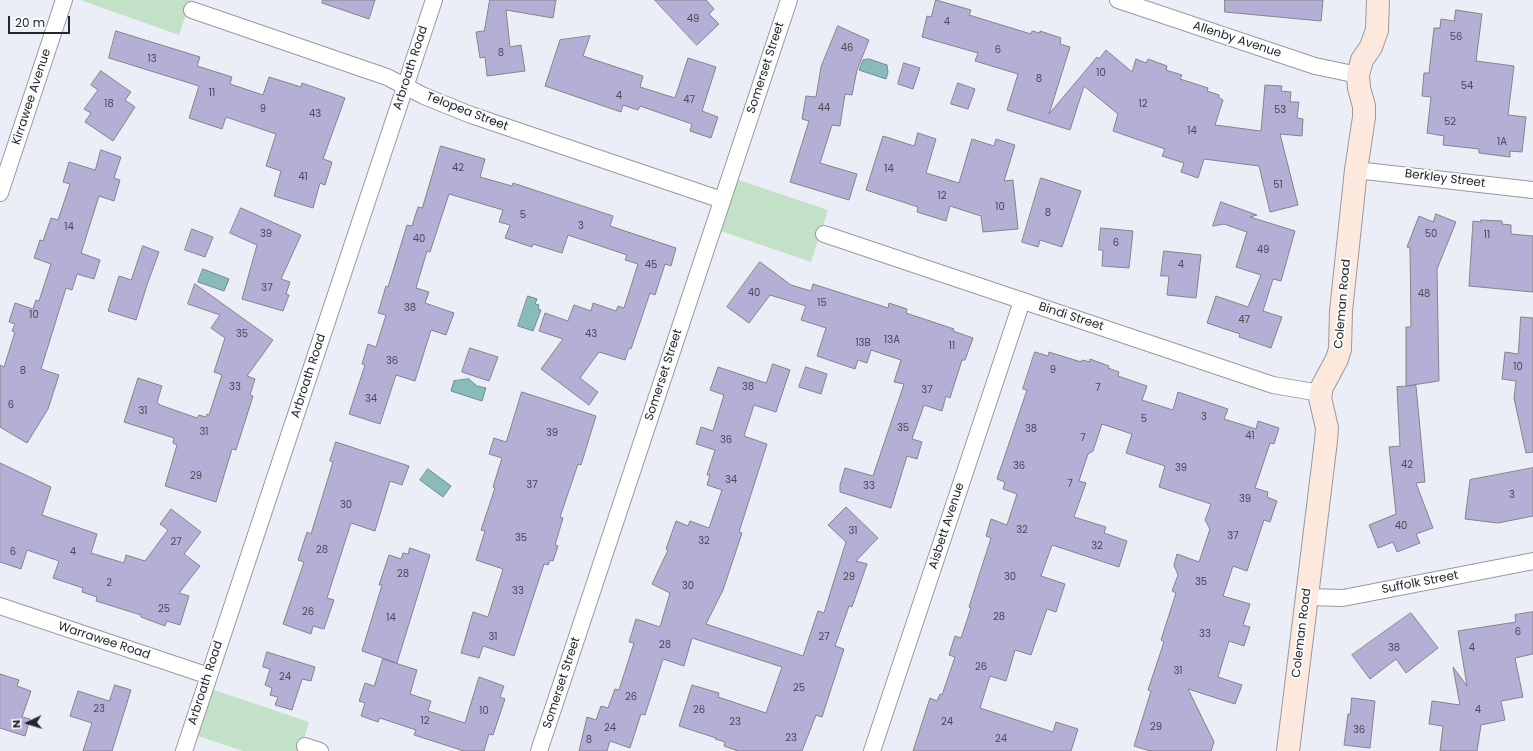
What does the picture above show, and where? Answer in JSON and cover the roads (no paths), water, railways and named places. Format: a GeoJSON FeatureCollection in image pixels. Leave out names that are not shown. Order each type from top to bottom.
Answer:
{"type":"FeatureCollection","features":[{"type":"Feature","properties":{"kind":"street","name":"Kirrawee Avenue"},"geometry":{"type":"LineString","coordinates":[[0,193],[64,0]]}},
{"type":"Feature","properties":{"kind":"street","name":"Arbroath Road"},"geometry":{"type":"LineString","coordinates":[[184,751],[434,0]]}},
{"type":"Feature","properties":{"kind":"street","name":"Somerset Street"},"geometry":{"type":"LineString","coordinates":[[539,751],[789,0]]}},
{"type":"Feature","properties":{"kind":"street","name":"Allenby Avenue"},"geometry":{"type":"LineString","coordinates":[[1118,0],[1315,66],[1358,75]]}},
{"type":"Feature","properties":{"kind":"street","name":"Coleman Road"},"geometry":{"type":"LineString","coordinates":[[1288,751],[1326,441],[1326,428],[1320,402],[1320,393],[1337,359],[1340,349],[1342,311],[1356,170],[1364,116],[1364,106],[1359,88],[1358,75],[1362,60],[1371,47],[1377,30],[1378,0]]}},
{"type":"Feature","properties":{"kind":"street","name":"Telopea Street"},"geometry":{"type":"LineString","coordinates":[[192,10],[387,77],[471,115],[722,200]]}},
{"type":"Feature","properties":{"kind":"street","name":"Berkley Street"},"geometry":{"type":"LineString","coordinates":[[1356,170],[1533,190]]}},
{"type":"Feature","properties":{"kind":"street","name":"Bindi Street"},"geometry":{"type":"LineString","coordinates":[[824,234],[1274,384],[1320,393]]}},
{"type":"Feature","properties":{"kind":"street","name":"Aisbett Avenue"},"geometry":{"type":"LineString","coordinates":[[872,751],[1022,301]]}},
{"type":"Feature","properties":{"kind":"street","name":"Suffolk Street"},"geometry":{"type":"LineString","coordinates":[[1307,597],[1343,598],[1533,561]]}},
{"type":"Feature","properties":{"kind":"street","name":"Warrawee Road"},"geometry":{"type":"LineString","coordinates":[[0,606],[208,676]]}},
{"type":"Feature","properties":{"kind":"water"},"geometry":{"type":"Polygon","coordinates":[[[869,59],[887,65],[888,72],[886,79],[859,70],[863,60],[869,59]]]}},
{"type":"Feature","properties":{"kind":"water"},"geometry":{"type":"Polygon","coordinates":[[[203,269],[229,279],[224,291],[198,282],[203,269]]]}},
{"type":"Feature","properties":{"kind":"water"},"geometry":{"type":"Polygon","coordinates":[[[528,296],[537,299],[535,304],[539,305],[538,309],[541,310],[533,331],[518,326],[528,296]]]}},
{"type":"Feature","properties":{"kind":"water"},"geometry":{"type":"Polygon","coordinates":[[[469,379],[477,386],[486,388],[482,401],[451,391],[454,381],[469,379]]]}},
{"type":"Feature","properties":{"kind":"water"},"geometry":{"type":"Polygon","coordinates":[[[428,469],[451,486],[443,497],[420,480],[428,469]]]}}]}
